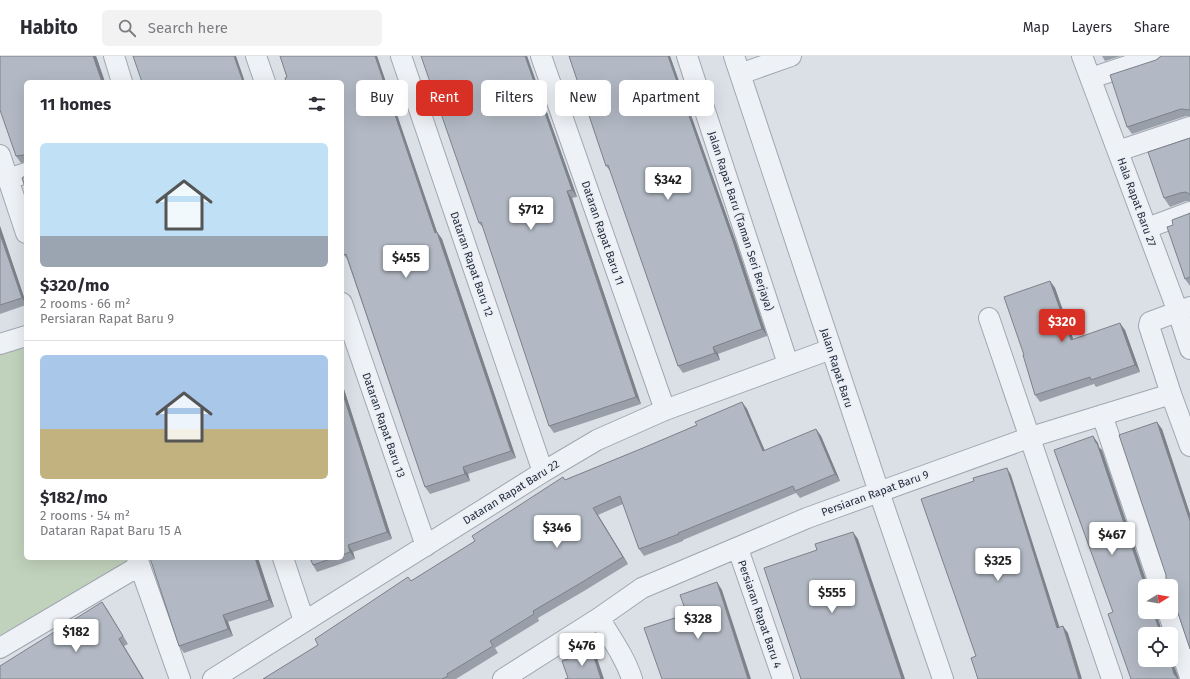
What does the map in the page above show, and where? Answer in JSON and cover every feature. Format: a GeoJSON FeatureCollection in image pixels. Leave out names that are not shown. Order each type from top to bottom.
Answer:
{"type":"FeatureCollection","features":[{"type":"Feature","properties":{"kind":"street"},"geometry":{"type":"LineString","coordinates":[[114,56],[121,80]]}},
{"type":"Feature","properties":{"kind":"street"},"geometry":{"type":"LineString","coordinates":[[256,56],[264,80]]}},
{"type":"Feature","properties":{"kind":"street","name":"Dataran Rapat Baru 12"},"geometry":{"type":"LineString","coordinates":[[401,56],[543,472]]}},
{"type":"Feature","properties":{"kind":"street","name":"Dataran Rapat Baru 11"},"geometry":{"type":"LineString","coordinates":[[541,56],[665,410]]}},
{"type":"Feature","properties":{"kind":"street","name":"Jalan Rapat Baru (Taman Seri Berjaya)"},"geometry":{"type":"LineString","coordinates":[[687,56],[788,364]]}},
{"type":"Feature","properties":{"kind":"street"},"geometry":{"type":"LineString","coordinates":[[737,65],[791,56]]}},
{"type":"Feature","properties":{"kind":"street","name":"Hala Rapat Baru 27"},"geometry":{"type":"LineString","coordinates":[[1082,56],[1147,228],[1184,309],[1190,349]]}},
{"type":"Feature","properties":{"kind":"street"},"geometry":{"type":"LineString","coordinates":[[1091,78],[1156,56]]}},
{"type":"Feature","properties":{"kind":"street","name":"Jalan Rapat Baru"},"geometry":{"type":"LineString","coordinates":[[737,65],[879,492],[944,679]]}},
{"type":"Feature","properties":{"kind":"street"},"geometry":{"type":"LineString","coordinates":[[1118,151],[1190,127]]}},
{"type":"Feature","properties":{"kind":"street"},"geometry":{"type":"LineString","coordinates":[[0,155],[17,176],[24,220]]}},
{"type":"Feature","properties":{"kind":"street"},"geometry":{"type":"LineString","coordinates":[[1147,228],[1190,212]]}},
{"type":"Feature","properties":{"kind":"street"},"geometry":{"type":"LineString","coordinates":[[1184,309],[1150,322],[1149,326],[1190,446]]}},
{"type":"Feature","properties":{"kind":"street","name":"Dataran Rapat Baru 13"},"geometry":{"type":"LineString","coordinates":[[344,310],[426,546]]}},
{"type":"Feature","properties":{"kind":"street"},"geometry":{"type":"LineString","coordinates":[[990,318],[1112,679]]}},
{"type":"Feature","properties":{"kind":"street"},"geometry":{"type":"LineString","coordinates":[[0,344],[24,337]]}},
{"type":"Feature","properties":{"kind":"street","name":"Dataran Rapat Baru 22"},"geometry":{"type":"LineString","coordinates":[[213,679],[543,472],[597,440],[665,410],[831,349]]}},
{"type":"Feature","properties":{"kind":"street","name":"Persiaran Rapat Baru 9"},"geometry":{"type":"LineString","coordinates":[[503,679],[599,618],[642,588],[807,518],[1031,438],[1171,394]]}},
{"type":"Feature","properties":{"kind":"street"},"geometry":{"type":"LineString","coordinates":[[1102,415],[1158,579]]}},
{"type":"Feature","properties":{"kind":"street","name":"Persiaran Rapat Baru 4"},"geometry":{"type":"LineString","coordinates":[[738,548],[783,679]]}},
{"type":"Feature","properties":{"kind":"street"},"geometry":{"type":"LineString","coordinates":[[284,560],[304,621]]}},
{"type":"Feature","properties":{"kind":"street"},"geometry":{"type":"LineString","coordinates":[[0,648],[138,562],[180,679]]}},
{"type":"Feature","properties":{"kind":"street"},"geometry":{"type":"LineString","coordinates":[[599,618],[616,644],[632,679]]}},
{"type":"Feature","properties":{"kind":"street"},"geometry":{"type":"LineString","coordinates":[[1170,619],[1190,677]]}},
{"type":"Feature","properties":{"kind":"green space"},"geometry":{"type":"Polygon","coordinates":[[[24,347],[24,560],[131,561],[0,635],[0,355],[24,347]]]}},
{"type":"Feature","properties":{"kind":"building"},"geometry":{"type":"Polygon","coordinates":[[[0,56],[93,56],[101,80],[24,80],[24,155],[16,156],[0,110],[0,56]]]}},
{"type":"Feature","properties":{"kind":"building"},"geometry":{"type":"Polygon","coordinates":[[[133,56],[234,56],[242,80],[141,80],[133,56]]]}},
{"type":"Feature","properties":{"kind":"building"},"geometry":{"type":"Polygon","coordinates":[[[280,56],[375,56],[383,80],[356,80],[356,116],[395,116],[435,233],[437,232],[511,451],[463,467],[465,474],[425,487],[346,254],[344,255],[344,80],[286,80],[285,78],[287,77],[280,56]]]}},
{"type":"Feature","properties":{"kind":"building"},"geometry":{"type":"Polygon","coordinates":[[[421,56],[525,56],[533,80],[481,80],[481,116],[546,116],[572,190],[567,191],[636,397],[549,426],[481,222],[479,223],[442,116],[473,116],[473,80],[429,80],[421,56]]]}},
{"type":"Feature","properties":{"kind":"building"},"geometry":{"type":"Polygon","coordinates":[[[569,56],[668,56],[676,80],[619,80],[619,116],[689,116],[762,329],[713,347],[715,353],[678,366],[608,165],[606,166],[589,116],[611,116],[611,80],[577,80],[569,56]]]}},
{"type":"Feature","properties":{"kind":"building"},"geometry":{"type":"Polygon","coordinates":[[[1161,56],[1190,56],[1190,110],[1181,109],[1127,127],[1110,75],[1156,60],[1161,56]]]}},
{"type":"Feature","properties":{"kind":"building"},"geometry":{"type":"Polygon","coordinates":[[[1190,138],[1190,194],[1185,192],[1164,198],[1148,152],[1190,138]]]}},
{"type":"Feature","properties":{"kind":"building"},"geometry":{"type":"Polygon","coordinates":[[[1190,213],[1190,277],[1185,279],[1167,227],[1173,225],[1172,220],[1190,213]]]}},
{"type":"Feature","properties":{"kind":"building"},"geometry":{"type":"Polygon","coordinates":[[[0,234],[22,298],[0,305],[0,234]]]}},
{"type":"Feature","properties":{"kind":"building"},"geometry":{"type":"Polygon","coordinates":[[[1050,281],[1071,340],[1120,323],[1135,365],[1091,380],[1090,377],[1035,395],[1024,355],[1004,297],[1050,281]]]}},
{"type":"Feature","properties":{"kind":"building"},"geometry":{"type":"Polygon","coordinates":[[[344,397],[387,532],[348,545],[350,552],[344,554],[344,397]]]}},
{"type":"Feature","properties":{"kind":"building"},"geometry":{"type":"Polygon","coordinates":[[[742,402],[763,451],[816,429],[835,474],[795,491],[793,486],[678,533],[679,534],[639,549],[620,496],[593,508],[623,557],[533,611],[534,614],[490,641],[493,646],[447,674],[448,676],[442,679],[263,679],[318,645],[315,639],[408,577],[411,581],[475,541],[472,536],[563,477],[565,480],[643,448],[697,425],[695,422],[742,402]]]}},
{"type":"Feature","properties":{"kind":"building"},"geometry":{"type":"Polygon","coordinates":[[[1157,422],[1190,521],[1190,649],[1178,613],[1178,579],[1166,579],[1166,575],[1119,435],[1157,422]]]}},
{"type":"Feature","properties":{"kind":"building"},"geometry":{"type":"Polygon","coordinates":[[[1093,436],[1097,443],[1143,579],[1138,579],[1138,619],[1156,619],[1158,627],[1138,627],[1138,667],[1172,667],[1174,674],[1178,679],[1131,679],[1108,614],[1113,612],[1054,450],[1093,436]]]}},
{"type":"Feature","properties":{"kind":"building"},"geometry":{"type":"Polygon","coordinates":[[[1007,468],[1057,628],[1063,626],[1079,679],[978,679],[971,658],[976,656],[921,499],[974,481],[973,478],[1007,468]]]}},
{"type":"Feature","properties":{"kind":"building"},"geometry":{"type":"Polygon","coordinates":[[[853,532],[902,679],[801,679],[764,568],[817,550],[815,544],[853,532]]]}},
{"type":"Feature","properties":{"kind":"building"},"geometry":{"type":"Polygon","coordinates":[[[151,560],[256,560],[269,600],[223,615],[228,629],[179,646],[151,560]]]}},
{"type":"Feature","properties":{"kind":"building"},"geometry":{"type":"Polygon","coordinates":[[[311,560],[327,560],[313,565],[311,560]]]}},
{"type":"Feature","properties":{"kind":"building"},"geometry":{"type":"Polygon","coordinates":[[[717,582],[748,679],[662,679],[644,628],[687,614],[680,595],[717,582]]]}},
{"type":"Feature","properties":{"kind":"building"},"geometry":{"type":"Polygon","coordinates":[[[102,602],[123,636],[119,639],[143,679],[0,679],[0,666],[102,602]]]}},
{"type":"Feature","properties":{"kind":"building"},"geometry":{"type":"Polygon","coordinates":[[[592,651],[601,679],[565,679],[568,678],[562,661],[592,651]]]}}]}
